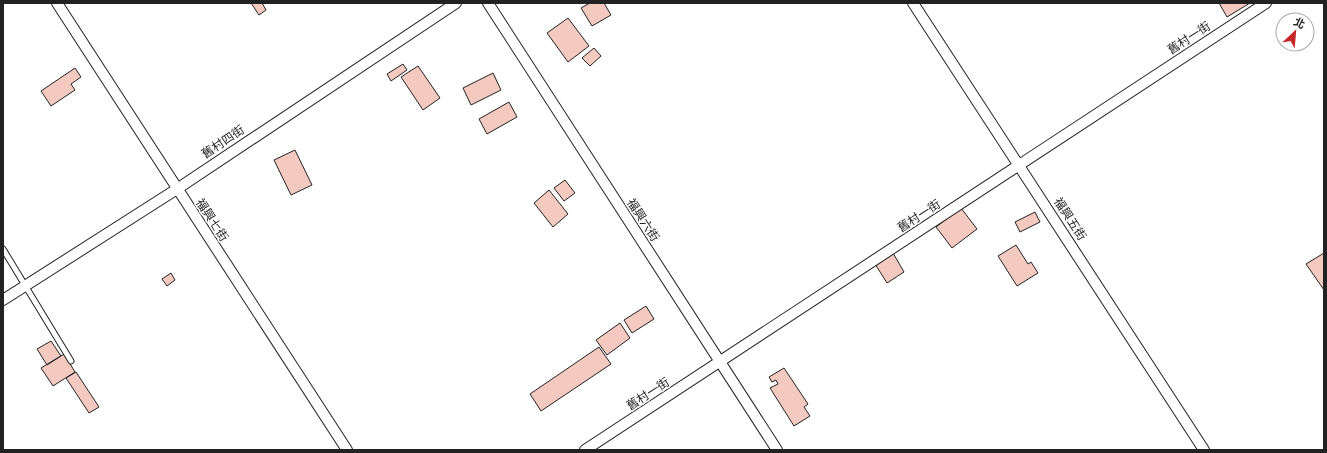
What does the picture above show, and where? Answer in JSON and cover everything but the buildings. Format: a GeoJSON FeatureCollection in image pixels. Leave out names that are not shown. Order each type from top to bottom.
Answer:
{"type":"FeatureCollection","features":[{"type":"Feature","properties":{"kind":"street","name":"福興七街"},"geometry":{"type":"LineString","coordinates":[[56,3],[347,450]]}},
{"type":"Feature","properties":{"kind":"street","name":"舊村四街"},"geometry":{"type":"LineString","coordinates":[[3,300],[177,189],[456,3]]}},
{"type":"Feature","properties":{"kind":"street","name":"福興六街"},"geometry":{"type":"LineString","coordinates":[[488,3],[777,450]]}},
{"type":"Feature","properties":{"kind":"street","name":"福興五街"},"geometry":{"type":"LineString","coordinates":[[913,3],[1204,450]]}},
{"type":"Feature","properties":{"kind":"street","name":"舊村一街"},"geometry":{"type":"LineString","coordinates":[[586,450],[1266,3]]}},
{"type":"Feature","properties":{"kind":"lane"},"geometry":{"type":"LineString","coordinates":[[3,250],[26,285],[71,361]]}}]}
